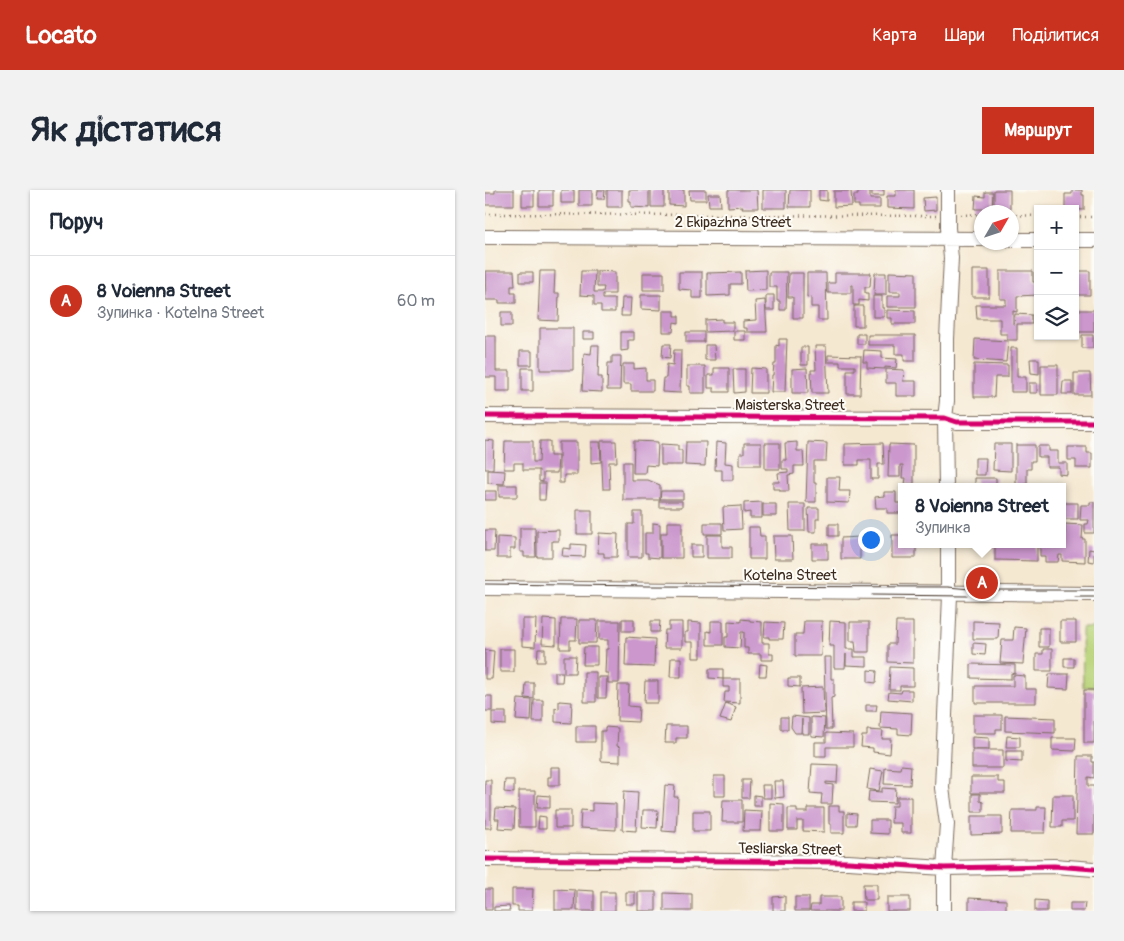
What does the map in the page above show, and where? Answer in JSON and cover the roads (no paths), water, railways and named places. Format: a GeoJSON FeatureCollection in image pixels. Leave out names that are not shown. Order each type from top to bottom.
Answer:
{"type":"FeatureCollection","features":[{"type":"Feature","properties":{"kind":"street"},"geometry":{"type":"LineString","coordinates":[[946,483],[945,418],[951,258],[948,190]]}},
{"type":"Feature","properties":{"kind":"street","name":"2 Ekipazhna Street"},"geometry":{"type":"LineString","coordinates":[[485,238],[974,239]]}},
{"type":"Feature","properties":{"kind":"street"},"geometry":{"type":"LineString","coordinates":[[1019,240],[1034,240]]}},
{"type":"Feature","properties":{"kind":"street"},"geometry":{"type":"LineString","coordinates":[[1079,240],[1094,240]]}},
{"type":"Feature","properties":{"kind":"street","name":"Maisterska Street"},"geometry":{"type":"LineString","coordinates":[[485,416],[945,418],[957,422],[1094,422]]}},
{"type":"Feature","properties":{"kind":"street"},"geometry":{"type":"LineString","coordinates":[[944,911],[947,824],[942,788],[949,592],[948,548]]}},
{"type":"Feature","properties":{"kind":"street","name":"Kotelna Street"},"geometry":{"type":"LineString","coordinates":[[485,588],[1094,594]]}},
{"type":"Feature","properties":{"kind":"street","name":"Tesliarska Street"},"geometry":{"type":"LineString","coordinates":[[485,859],[847,862],[945,868],[1053,866],[1094,869]]}},
{"type":"Feature","properties":{"kind":"tram line"},"geometry":{"type":"LineString","coordinates":[[485,584],[948,587],[981,590],[1094,590]]}},
{"type":"Feature","properties":{"kind":"tram line"},"geometry":{"type":"LineString","coordinates":[[872,595],[967,596]]}},
{"type":"Feature","properties":{"kind":"tram line"},"geometry":{"type":"LineString","coordinates":[[1075,597],[1094,597]]}},
{"type":"Feature","properties":{"kind":"place","name":"8 Voienna Street"},"geometry":{"type":"Point","coordinates":[982,583]}}]}
